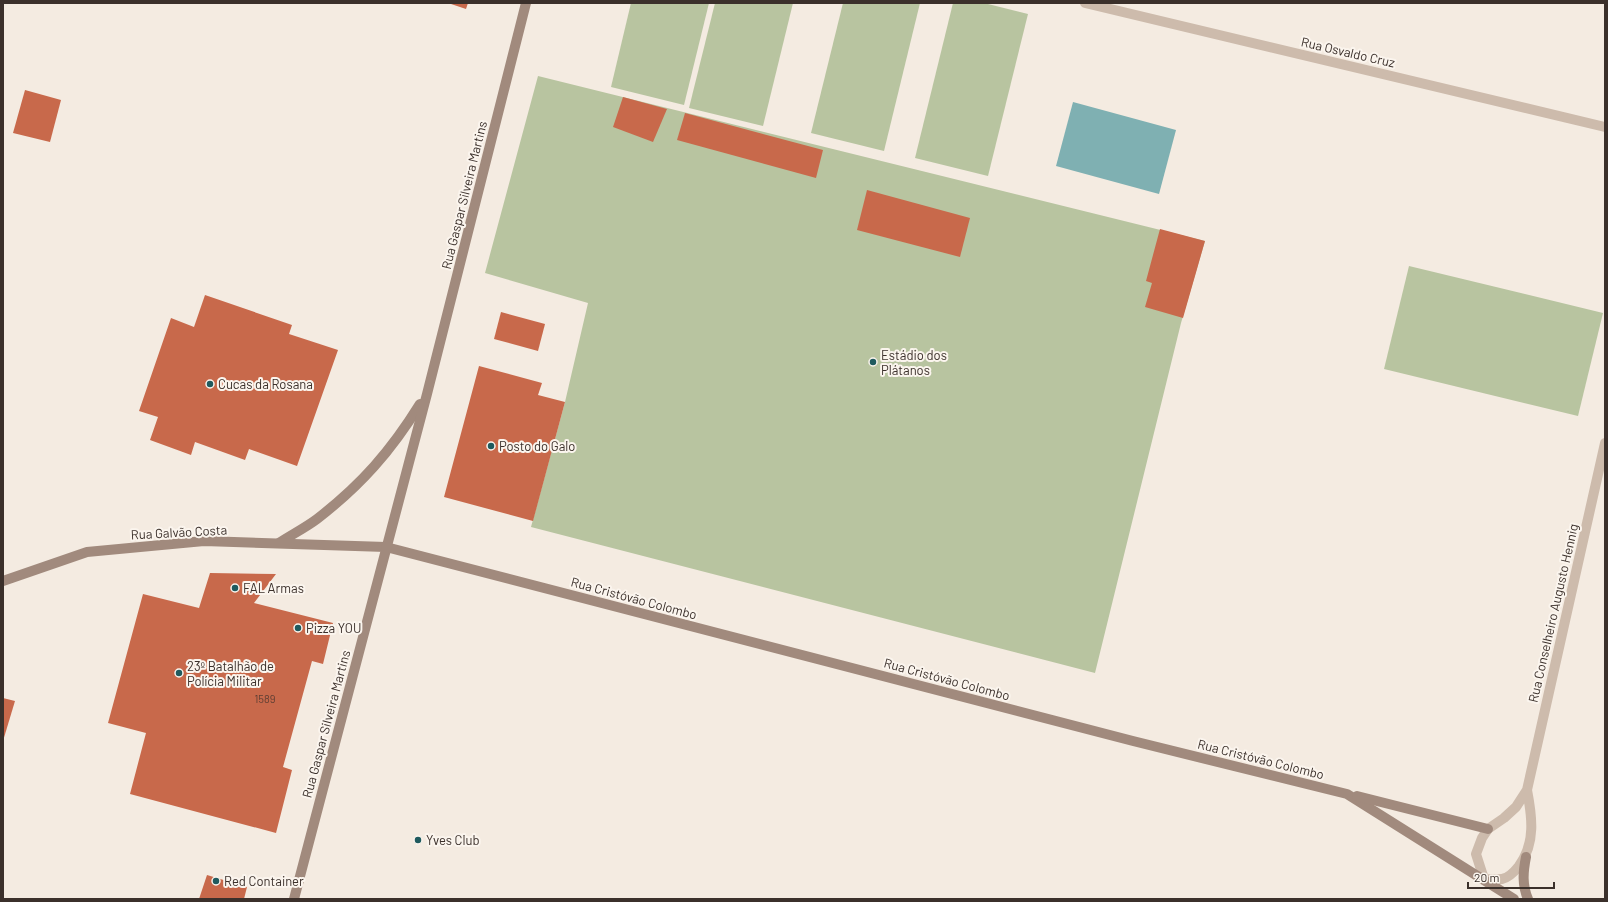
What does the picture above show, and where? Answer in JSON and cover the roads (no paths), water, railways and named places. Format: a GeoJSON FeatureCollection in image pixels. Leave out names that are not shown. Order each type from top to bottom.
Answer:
{"type":"FeatureCollection","features":[{"type":"Feature","properties":{"kind":"street","name":"Rua Gaspar Silveira Martins"},"geometry":{"type":"LineString","coordinates":[[294,899],[426,394],[526,3]]}},
{"type":"Feature","properties":{"kind":"street","name":"Rua Osvaldo Cruz"},"geometry":{"type":"LineString","coordinates":[[1085,3],[1099,5],[1605,127]]}},
{"type":"Feature","properties":{"kind":"street","name":"Rua Gaspar Silveira Martins"},"geometry":{"type":"LineString","coordinates":[[278,544],[316,520],[368,474],[400,437],[426,394]]}},
{"type":"Feature","properties":{"kind":"street","name":"Rua Conselheiro Augusto Hennig"},"geometry":{"type":"LineString","coordinates":[[1527,790],[1605,443]]}},
{"type":"Feature","properties":{"kind":"street","name":"Rua Galvão Costa"},"geometry":{"type":"LineString","coordinates":[[3,581],[87,552],[204,541],[386,547]]}},
{"type":"Feature","properties":{"kind":"street","name":"Rua Cristóvão Colombo"},"geometry":{"type":"LineString","coordinates":[[386,547],[1133,741],[1347,794],[1514,899]]}},
{"type":"Feature","properties":{"kind":"street"},"geometry":{"type":"LineString","coordinates":[[1526,857],[1516,870],[1503,879],[1484,879],[1476,854],[1482,838],[1488,829],[1504,818],[1516,807],[1527,790]]}},
{"type":"Feature","properties":{"kind":"street"},"geometry":{"type":"LineString","coordinates":[[1527,790],[1532,815],[1531,837],[1523,873],[1523,883],[1528,899]]}},
{"type":"Feature","properties":{"kind":"street"},"geometry":{"type":"LineString","coordinates":[[1347,794],[1488,829]]}},
{"type":"Feature","properties":{"kind":"water"},"geometry":{"type":"Polygon","coordinates":[[[1073,102],[1176,130],[1159,194],[1056,166],[1073,102]]]}},
{"type":"Feature","properties":{"kind":"place","name":"Estádio dos Plátanos"},"geometry":{"type":"Point","coordinates":[873,362]}},
{"type":"Feature","properties":{"kind":"place","name":"Cucas da Rosana"},"geometry":{"type":"Point","coordinates":[210,384]}},
{"type":"Feature","properties":{"kind":"place","name":"Posto do Galo"},"geometry":{"type":"Point","coordinates":[491,446]}},
{"type":"Feature","properties":{"kind":"place","name":"FAL Armas"},"geometry":{"type":"Point","coordinates":[235,588]}},
{"type":"Feature","properties":{"kind":"place","name":"Pizza YOU"},"geometry":{"type":"Point","coordinates":[298,628]}},
{"type":"Feature","properties":{"kind":"place","name":"23º Batalhão de Polícia Militar"},"geometry":{"type":"Point","coordinates":[179,673]}},
{"type":"Feature","properties":{"kind":"place","name":"Yves Club"},"geometry":{"type":"Point","coordinates":[418,840]}},
{"type":"Feature","properties":{"kind":"place","name":"Red Container"},"geometry":{"type":"Point","coordinates":[216,881]}}]}
